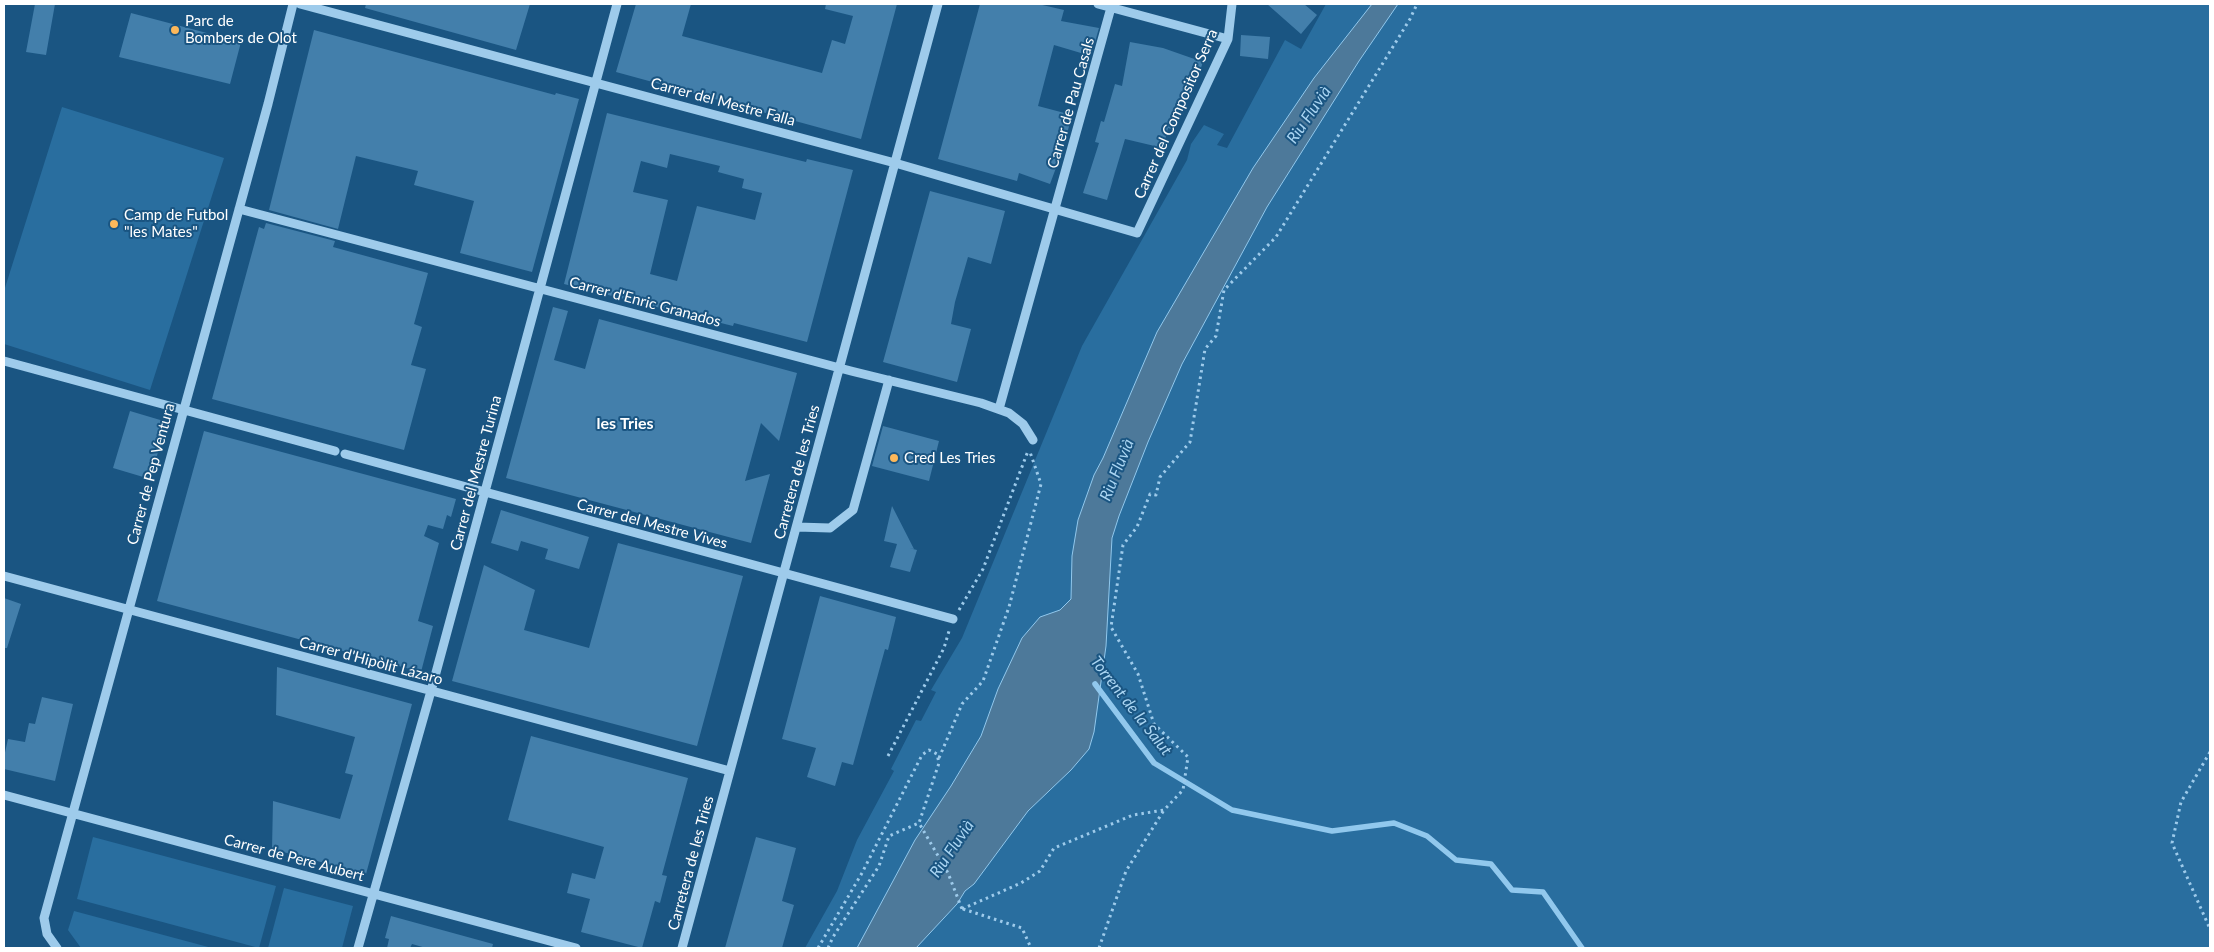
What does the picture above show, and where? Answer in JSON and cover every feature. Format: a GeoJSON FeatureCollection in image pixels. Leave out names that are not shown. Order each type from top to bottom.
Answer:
{"type":"FeatureCollection","features":[{"type":"Feature","properties":{"kind":"street","name":"Carrer de Pep Ventura"},"geometry":{"type":"LineString","coordinates":[[57,948],[46,934],[44,918],[239,208],[293,4]]}},
{"type":"Feature","properties":{"kind":"street","name":"Carrer del Mestre Falla"},"geometry":{"type":"LineString","coordinates":[[300,4],[895,162],[1137,233]]}},
{"type":"Feature","properties":{"kind":"street","name":"Carrer del Mestre Turina"},"geometry":{"type":"LineString","coordinates":[[358,948],[431,691],[617,4]]}},
{"type":"Feature","properties":{"kind":"street","name":"Carretera de les Tries"},"geometry":{"type":"LineString","coordinates":[[682,948],[938,4]]}},
{"type":"Feature","properties":{"kind":"street"},"geometry":{"type":"LineString","coordinates":[[1098,4],[1112,6],[1228,39]]}},
{"type":"Feature","properties":{"kind":"street","name":"Carrer del Compositor Serra"},"geometry":{"type":"LineString","coordinates":[[1137,233],[1228,39],[1232,4]]}},
{"type":"Feature","properties":{"kind":"street","name":"Carrer de Pau Casals"},"geometry":{"type":"LineString","coordinates":[[999,409],[1112,6]]}},
{"type":"Feature","properties":{"kind":"street","name":"Carrer d'Enric Granados"},"geometry":{"type":"LineString","coordinates":[[239,208],[999,409],[1009,413],[1023,424],[1033,440]]}},
{"type":"Feature","properties":{"kind":"street"},"geometry":{"type":"LineString","coordinates":[[4,361],[335,451]]}},
{"type":"Feature","properties":{"kind":"street"},"geometry":{"type":"LineString","coordinates":[[796,527],[830,528],[853,510],[889,380]]}},
{"type":"Feature","properties":{"kind":"street","name":"Carrer del Mestre Vives"},"geometry":{"type":"LineString","coordinates":[[345,454],[953,619]]}},
{"type":"Feature","properties":{"kind":"street","name":"Carrer d'Hipòlit Lázaro"},"geometry":{"type":"LineString","coordinates":[[4,576],[730,771]]}},
{"type":"Feature","properties":{"kind":"street","name":"Carrer de Pere Aubert"},"geometry":{"type":"LineString","coordinates":[[4,795],[576,948]]}},
{"type":"Feature","properties":{"kind":"path"},"geometry":{"type":"LineString","coordinates":[[1099,948],[1126,871],[1164,810],[1183,790],[1188,757],[1154,724],[1138,674],[1111,627],[1123,545],[1137,527],[1150,494],[1156,495],[1160,477],[1190,442],[1205,349],[1216,336],[1224,290],[1276,237],[1410,19],[1417,4]]}},
{"type":"Feature","properties":{"kind":"path"},"geometry":{"type":"LineString","coordinates":[[888,756],[944,648],[953,619],[983,569],[1029,450],[1041,484],[1009,607],[983,681],[962,704],[938,759]]}},
{"type":"Feature","properties":{"kind":"path"},"geometry":{"type":"LineString","coordinates":[[818,948],[862,873],[922,755],[929,750],[937,754],[939,763],[919,823],[889,836],[879,866],[833,937],[828,948]]}},
{"type":"Feature","properties":{"kind":"path"},"geometry":{"type":"LineString","coordinates":[[2210,752],[2181,802],[2172,843],[2210,929]]}},
{"type":"Feature","properties":{"kind":"path"},"geometry":{"type":"LineString","coordinates":[[962,909],[1021,883],[1040,871],[1054,848],[1133,815],[1164,810]]}},
{"type":"Feature","properties":{"kind":"path"},"geometry":{"type":"LineString","coordinates":[[919,823],[948,873],[962,909]]}},
{"type":"Feature","properties":{"kind":"path"},"geometry":{"type":"LineString","coordinates":[[962,909],[1022,928],[1031,948]]}},
{"type":"Feature","properties":{"kind":"shaded area"},"geometry":{"type":"Polygon","coordinates":[[[1326,4],[2210,4],[2210,948],[805,948],[837,891],[857,840],[894,771],[891,769],[916,720],[921,721],[936,692],[931,690],[962,638],[1082,346],[1187,160],[1191,144],[1204,125],[1224,134],[1217,145],[1227,148],[1285,40],[1301,49],[1326,4]]]}},
{"type":"Feature","properties":{"kind":"shaded area","name":"Camp de Futbol \"les Mates\""},"geometry":{"type":"Polygon","coordinates":[[[62,107],[224,158],[150,390],[4,344],[4,291],[62,107]]]}},
{"type":"Feature","properties":{"kind":"shaded area"},"geometry":{"type":"Polygon","coordinates":[[[93,837],[276,886],[259,948],[77,899],[93,837]]]}},
{"type":"Feature","properties":{"kind":"shaded area"},"geometry":{"type":"Polygon","coordinates":[[[284,888],[353,906],[342,948],[268,948],[284,888]]]}},
{"type":"Feature","properties":{"kind":"shaded area"},"geometry":{"type":"Polygon","coordinates":[[[74,911],[212,948],[81,948],[68,930],[74,911]]]}},
{"type":"Feature","properties":{"kind":"water","name":"Riu Fluvià"},"geometry":{"type":"Polygon","coordinates":[[[1372,4],[1398,4],[1359,61],[1267,207],[1182,364],[1148,442],[1119,516],[1112,538],[1106,646],[1094,732],[1089,749],[1071,770],[1028,811],[974,884],[965,891],[957,904],[916,948],[857,948],[915,840],[981,736],[998,689],[1022,638],[1040,617],[1060,610],[1071,599],[1072,556],[1078,520],[1094,475],[1157,332],[1253,168],[1314,78],[1372,4]]]}},
{"type":"Feature","properties":{"kind":"building"},"geometry":{"type":"Polygon","coordinates":[[[35,4],[55,4],[46,55],[26,52],[35,4]]]}},
{"type":"Feature","properties":{"kind":"building"},"geometry":{"type":"Polygon","coordinates":[[[366,4],[530,4],[516,50],[365,8],[366,4]]]}},
{"type":"Feature","properties":{"kind":"building"},"geometry":{"type":"Polygon","coordinates":[[[636,4],[691,4],[682,36],[822,73],[832,40],[845,44],[853,16],[825,9],[826,4],[897,4],[861,139],[616,72],[636,4]]]}},
{"type":"Feature","properties":{"kind":"building"},"geometry":{"type":"Polygon","coordinates":[[[980,4],[1038,4],[1064,10],[1061,21],[1099,28],[1091,56],[1054,45],[1038,106],[1072,115],[1063,149],[1050,184],[1019,173],[1017,181],[938,159],[980,4]]]}},
{"type":"Feature","properties":{"kind":"building"},"geometry":{"type":"Polygon","coordinates":[[[1267,4],[1304,4],[1317,15],[1301,34],[1267,4]]]}},
{"type":"Feature","properties":{"kind":"building"},"geometry":{"type":"Polygon","coordinates":[[[131,13],[241,42],[230,84],[119,57],[131,13]]]}},
{"type":"Feature","properties":{"kind":"building"},"geometry":{"type":"Polygon","coordinates":[[[314,30],[555,95],[556,93],[579,99],[532,272],[460,253],[474,201],[414,185],[418,171],[356,156],[338,229],[269,210],[314,30]]]}},
{"type":"Feature","properties":{"kind":"building"},"geometry":{"type":"Polygon","coordinates":[[[1241,35],[1270,37],[1268,59],[1240,56],[1241,35]]]}},
{"type":"Feature","properties":{"kind":"building"},"geometry":{"type":"Polygon","coordinates":[[[1130,42],[1163,48],[1203,62],[1195,85],[1190,84],[1183,114],[1178,113],[1174,130],[1168,128],[1163,148],[1125,139],[1107,200],[1083,193],[1099,143],[1095,142],[1101,121],[1104,122],[1115,84],[1122,86],[1130,42]]]}},
{"type":"Feature","properties":{"kind":"building"},"geometry":{"type":"Polygon","coordinates":[[[607,113],[806,162],[807,159],[853,170],[807,342],[734,323],[733,326],[564,284],[607,113]],[[670,154],[667,168],[641,161],[633,192],[668,200],[650,274],[677,281],[697,206],[755,220],[762,193],[742,188],[744,179],[718,172],[720,166],[670,154]]]}},
{"type":"Feature","properties":{"kind":"building"},"geometry":{"type":"Polygon","coordinates":[[[930,191],[1005,211],[991,264],[968,257],[955,302],[951,324],[971,329],[957,382],[883,362],[930,191]]]}},
{"type":"Feature","properties":{"kind":"building"},"geometry":{"type":"Polygon","coordinates":[[[266,223],[335,241],[333,247],[428,273],[414,324],[422,327],[411,365],[426,369],[404,450],[212,399],[259,227],[264,229],[266,223]]]}},
{"type":"Feature","properties":{"kind":"building"},"geometry":{"type":"Polygon","coordinates":[[[553,307],[568,311],[554,360],[585,369],[599,319],[797,373],[779,441],[761,423],[745,481],[770,474],[751,543],[506,478],[553,307]]]}},
{"type":"Feature","properties":{"kind":"building"},"geometry":{"type":"Polygon","coordinates":[[[130,411],[167,422],[150,479],[113,468],[130,411]]]}},
{"type":"Feature","properties":{"kind":"building"},"geometry":{"type":"Polygon","coordinates":[[[883,426],[939,441],[929,481],[872,466],[883,426]]]}},
{"type":"Feature","properties":{"kind":"building"},"geometry":{"type":"Polygon","coordinates":[[[204,431],[456,499],[451,517],[447,515],[443,529],[428,525],[424,536],[439,543],[418,621],[433,626],[421,672],[157,601],[204,431]]]}},
{"type":"Feature","properties":{"kind":"building"},"geometry":{"type":"Polygon","coordinates":[[[892,506],[914,549],[909,548],[917,550],[910,572],[890,567],[897,544],[884,541],[892,506]]]}},
{"type":"Feature","properties":{"kind":"building"},"geometry":{"type":"Polygon","coordinates":[[[501,510],[589,537],[579,569],[545,559],[548,549],[521,541],[518,551],[491,543],[501,510]]]}},
{"type":"Feature","properties":{"kind":"building"},"geometry":{"type":"Polygon","coordinates":[[[618,543],[743,576],[697,746],[452,681],[484,565],[535,590],[524,630],[589,648],[618,543]]]}},
{"type":"Feature","properties":{"kind":"building"},"geometry":{"type":"Polygon","coordinates":[[[820,596],[896,617],[888,650],[885,649],[853,765],[842,762],[835,786],[807,777],[816,748],[782,739],[820,596]]]}},
{"type":"Feature","properties":{"kind":"building"},"geometry":{"type":"Polygon","coordinates":[[[4,598],[21,604],[7,648],[4,648],[4,598]]]}},
{"type":"Feature","properties":{"kind":"building"},"geometry":{"type":"Polygon","coordinates":[[[277,667],[412,704],[366,874],[272,849],[273,801],[340,819],[353,775],[345,773],[355,737],[276,715],[277,667]]]}},
{"type":"Feature","properties":{"kind":"building"},"geometry":{"type":"Polygon","coordinates":[[[42,697],[73,704],[55,781],[4,769],[4,757],[8,739],[25,742],[29,723],[35,724],[42,697]]]}},
{"type":"Feature","properties":{"kind":"building"},"geometry":{"type":"Polygon","coordinates":[[[531,736],[688,778],[662,875],[667,876],[660,903],[655,901],[642,948],[581,932],[590,899],[567,893],[572,873],[595,879],[604,847],[508,820],[531,736]]]}},
{"type":"Feature","properties":{"kind":"building"},"geometry":{"type":"Polygon","coordinates":[[[756,837],[796,848],[782,901],[794,905],[782,948],[725,948],[756,837]]]}},
{"type":"Feature","properties":{"kind":"building"},"geometry":{"type":"Polygon","coordinates":[[[391,916],[493,944],[492,948],[426,948],[412,944],[410,948],[387,948],[389,939],[385,938],[391,916]]]}},
{"type":"Feature","properties":{"kind":"waterway","name":"Torrent de la Salut"},"geometry":{"type":"LineString","coordinates":[[1095,684],[1154,763],[1232,810],[1332,831],[1394,823],[1427,836],[1456,860],[1491,864],[1512,890],[1543,892],[1582,948]]}},
{"type":"Feature","properties":{"kind":"place","name":"Parc de Bombers de Olot"},"geometry":{"type":"Point","coordinates":[175,30]}},
{"type":"Feature","properties":{"kind":"place","name":"Camp de Futbol \"les Mates\""},"geometry":{"type":"Point","coordinates":[114,224]}},
{"type":"Feature","properties":{"kind":"place","name":"Cred Les Tries"},"geometry":{"type":"Point","coordinates":[894,458]}},
{"type":"Feature","properties":{"kind":"district","name":"les Tries"},"geometry":{"type":"Point","coordinates":[625,424]}}]}
